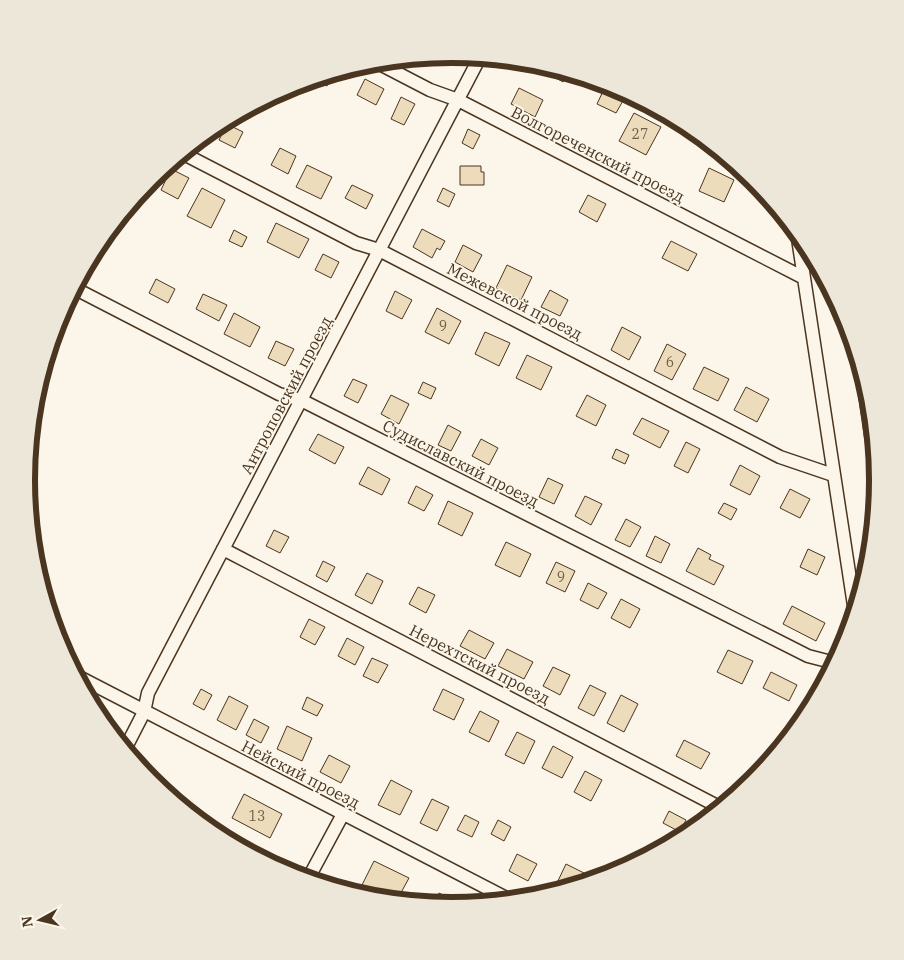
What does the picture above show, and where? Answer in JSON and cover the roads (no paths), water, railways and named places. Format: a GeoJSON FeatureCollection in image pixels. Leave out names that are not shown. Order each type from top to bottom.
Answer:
{"type":"FeatureCollection","features":[{"type":"Feature","properties":{"kind":"street","name":"Антроповский проезд"},"geometry":{"type":"LineString","coordinates":[[128,743],[144,712],[148,693],[476,64]]}},
{"type":"Feature","properties":{"kind":"street","name":"Волгореченский проезд"},"geometry":{"type":"LineString","coordinates":[[388,68],[430,90],[458,100],[804,278]]}},
{"type":"Feature","properties":{"kind":"street","name":"Межевской проезд"},"geometry":{"type":"LineString","coordinates":[[188,157],[356,244],[380,250],[780,457],[833,475]]}},
{"type":"Feature","properties":{"kind":"street"},"geometry":{"type":"LineString","coordinates":[[800,249],[852,596]]}},
{"type":"Feature","properties":{"kind":"street","name":"Судиславский проезд"},"geometry":{"type":"LineString","coordinates":[[80,291],[279,394],[301,400],[808,656],[827,661]]}},
{"type":"Feature","properties":{"kind":"street","name":"Нерехтский проезд"},"geometry":{"type":"LineString","coordinates":[[223,549],[714,804]]}},
{"type":"Feature","properties":{"kind":"street","name":"Нейский проезд"},"geometry":{"type":"LineString","coordinates":[[88,682],[498,894]]}},
{"type":"Feature","properties":{"kind":"street"},"geometry":{"type":"LineString","coordinates":[[312,872],[343,814]]}}]}
